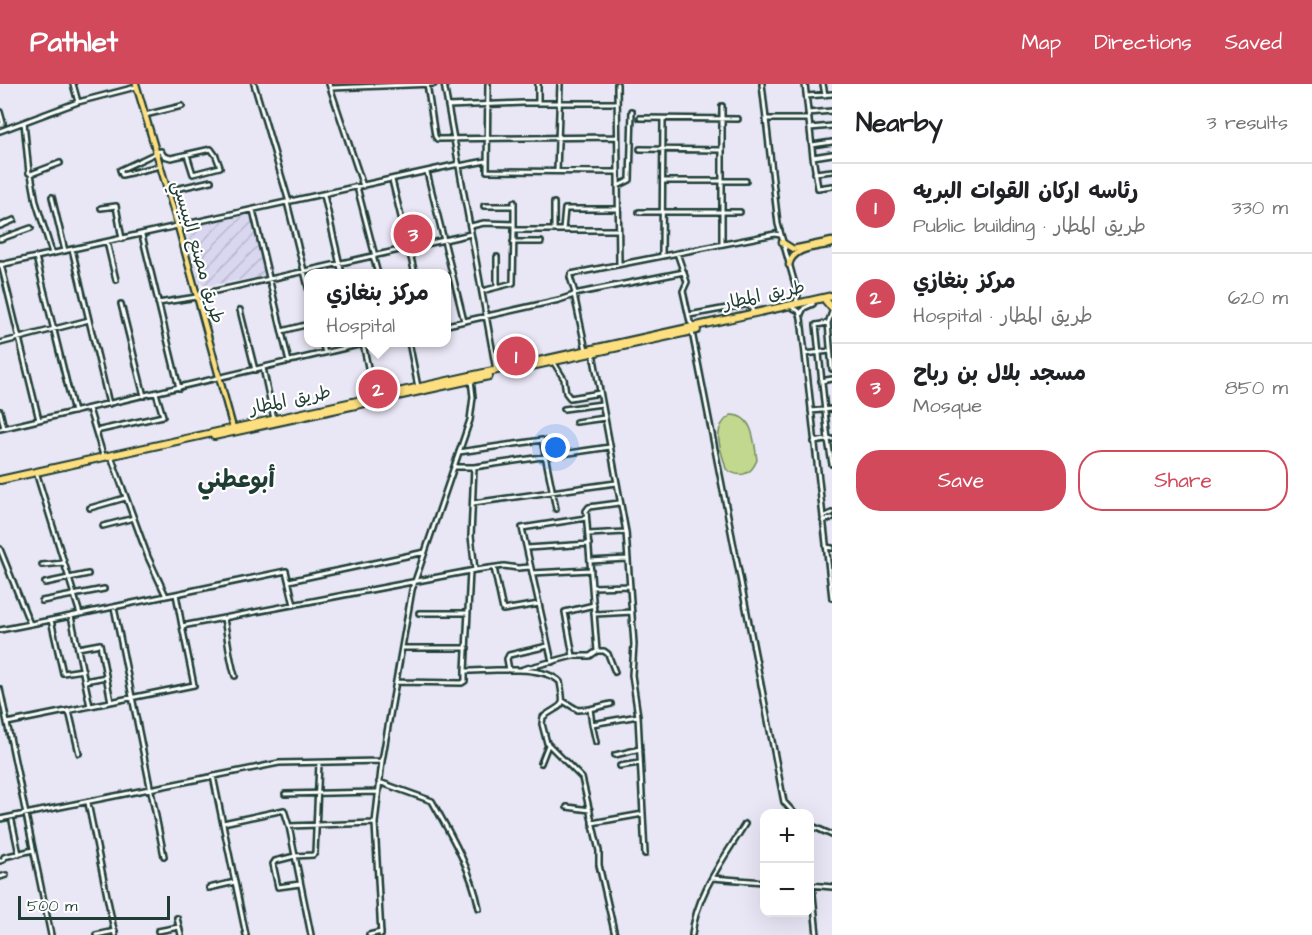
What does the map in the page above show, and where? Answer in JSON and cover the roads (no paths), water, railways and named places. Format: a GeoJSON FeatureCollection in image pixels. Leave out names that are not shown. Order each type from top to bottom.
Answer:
{"type":"FeatureCollection","features":[{"type":"Feature","properties":{"kind":"highway","name":"طريق المطار"},"geometry":{"type":"LineString","coordinates":[[0,482],[104,457],[554,362],[691,327],[830,299]]}},
{"type":"Feature","properties":{"kind":"highway"},"geometry":{"type":"LineString","coordinates":[[830,299],[832,310]]}},
{"type":"Feature","properties":{"kind":"highway","name":"طريق المطار"},"geometry":{"type":"LineString","coordinates":[[16,478],[37,476],[233,428],[794,306]]}},
{"type":"Feature","properties":{"kind":"main road","name":"طريق مصنع البيبسي"},"geometry":{"type":"LineString","coordinates":[[136,85],[178,226],[233,428]]}},
{"type":"Feature","properties":{"kind":"main road"},"geometry":{"type":"LineString","coordinates":[[782,242],[789,248],[795,249],[832,242]]}},
{"type":"Feature","properties":{"kind":"main road"},"geometry":{"type":"LineString","coordinates":[[789,265],[796,253],[832,242]]}},
{"type":"Feature","properties":{"kind":"street"},"geometry":{"type":"LineString","coordinates":[[73,84],[78,102]]}},
{"type":"Feature","properties":{"kind":"street"},"geometry":{"type":"LineString","coordinates":[[159,303],[304,271],[288,202],[254,84]]}},
{"type":"Feature","properties":{"kind":"street"},"geometry":{"type":"LineString","coordinates":[[426,84],[436,139],[617,137]]}},
{"type":"Feature","properties":{"kind":"street"},"geometry":{"type":"LineString","coordinates":[[363,186],[330,86],[434,84]]}},
{"type":"Feature","properties":{"kind":"street"},"geometry":{"type":"LineString","coordinates":[[444,84],[496,370]]}},
{"type":"Feature","properties":{"kind":"street"},"geometry":{"type":"LineString","coordinates":[[488,84],[487,171],[617,172]]}},
{"type":"Feature","properties":{"kind":"street"},"geometry":{"type":"LineString","coordinates":[[538,84],[538,103]]}},
{"type":"Feature","properties":{"kind":"street"},"geometry":{"type":"LineString","coordinates":[[557,171],[560,84]]}},
{"type":"Feature","properties":{"kind":"street"},"geometry":{"type":"LineString","coordinates":[[617,84],[619,264]]}},
{"type":"Feature","properties":{"kind":"street"},"geometry":{"type":"LineString","coordinates":[[762,84],[778,233],[798,295],[794,306],[801,318],[832,598]]}},
{"type":"Feature","properties":{"kind":"street"},"geometry":{"type":"LineString","coordinates":[[805,84],[818,188],[832,186]]}},
{"type":"Feature","properties":{"kind":"street"},"geometry":{"type":"LineString","coordinates":[[824,84],[825,95]]}},
{"type":"Feature","properties":{"kind":"street"},"geometry":{"type":"LineString","coordinates":[[0,131],[78,102],[136,85]]}},
{"type":"Feature","properties":{"kind":"street"},"geometry":{"type":"LineString","coordinates":[[806,96],[832,94]]}},
{"type":"Feature","properties":{"kind":"street"},"geometry":{"type":"LineString","coordinates":[[448,106],[538,103],[617,104]]}},
{"type":"Feature","properties":{"kind":"street"},"geometry":{"type":"LineString","coordinates":[[145,115],[182,106]]}},
{"type":"Feature","properties":{"kind":"street"},"geometry":{"type":"LineString","coordinates":[[722,106],[722,244]]}},
{"type":"Feature","properties":{"kind":"street"},"geometry":{"type":"LineString","coordinates":[[618,186],[630,180],[632,111]]}},
{"type":"Feature","properties":{"kind":"street"},"geometry":{"type":"LineString","coordinates":[[808,113],[832,111]]}},
{"type":"Feature","properties":{"kind":"street"},"geometry":{"type":"LineString","coordinates":[[0,112],[3,123],[0,126]]}},
{"type":"Feature","properties":{"kind":"street"},"geometry":{"type":"LineString","coordinates":[[640,118],[738,119]]}},
{"type":"Feature","properties":{"kind":"street"},"geometry":{"type":"LineString","coordinates":[[662,256],[663,119]]}},
{"type":"Feature","properties":{"kind":"street"},"geometry":{"type":"LineString","coordinates":[[766,119],[809,119]]}},
{"type":"Feature","properties":{"kind":"street"},"geometry":{"type":"LineString","coordinates":[[24,122],[29,173],[52,254]]}},
{"type":"Feature","properties":{"kind":"street"},"geometry":{"type":"LineString","coordinates":[[810,128],[832,126]]}},
{"type":"Feature","properties":{"kind":"street"},"geometry":{"type":"LineString","coordinates":[[812,145],[832,142]]}},
{"type":"Feature","properties":{"kind":"street"},"geometry":{"type":"LineString","coordinates":[[160,166],[122,175],[120,170],[155,152],[162,151],[164,156],[169,158],[211,149],[217,158],[219,168],[193,174],[187,155]]}},
{"type":"Feature","properties":{"kind":"street"},"geometry":{"type":"LineString","coordinates":[[640,149],[721,150]]}},
{"type":"Feature","properties":{"kind":"street"},"geometry":{"type":"LineString","coordinates":[[813,157],[832,154]]}},
{"type":"Feature","properties":{"kind":"street"},"geometry":{"type":"LineString","coordinates":[[39,420],[1,265],[486,161]]}},
{"type":"Feature","properties":{"kind":"street"},"geometry":{"type":"LineString","coordinates":[[31,174],[60,163]]}},
{"type":"Feature","properties":{"kind":"street"},"geometry":{"type":"LineString","coordinates":[[815,173],[832,171]]}},
{"type":"Feature","properties":{"kind":"street"},"geometry":{"type":"LineString","coordinates":[[427,172],[464,321]]}},
{"type":"Feature","properties":{"kind":"street"},"geometry":{"type":"LineString","coordinates":[[392,180],[414,269]]}},
{"type":"Feature","properties":{"kind":"street"},"geometry":{"type":"LineString","coordinates":[[167,191],[211,181]]}},
{"type":"Feature","properties":{"kind":"street"},"geometry":{"type":"LineString","coordinates":[[663,181],[746,181]]}},
{"type":"Feature","properties":{"kind":"street"},"geometry":{"type":"LineString","coordinates":[[357,187],[377,269]]}},
{"type":"Feature","properties":{"kind":"street"},"geometry":{"type":"LineString","coordinates":[[324,195],[341,269]]}},
{"type":"Feature","properties":{"kind":"street"},"geometry":{"type":"LineString","coordinates":[[52,197],[65,251]]}},
{"type":"Feature","properties":{"kind":"street"},"geometry":{"type":"LineString","coordinates":[[554,203],[554,230]]}},
{"type":"Feature","properties":{"kind":"street"},"geometry":{"type":"LineString","coordinates":[[482,291],[513,283],[514,204],[484,206]]}},
{"type":"Feature","properties":{"kind":"street"},"geometry":{"type":"LineString","coordinates":[[100,208],[116,206],[122,238]]}},
{"type":"Feature","properties":{"kind":"street"},"geometry":{"type":"LineString","coordinates":[[563,230],[565,209],[618,209]]}},
{"type":"Feature","properties":{"kind":"street"},"geometry":{"type":"LineString","coordinates":[[253,210],[290,362]]}},
{"type":"Feature","properties":{"kind":"street"},"geometry":{"type":"LineString","coordinates":[[639,212],[740,212]]}},
{"type":"Feature","properties":{"kind":"street"},"geometry":{"type":"LineString","coordinates":[[0,226],[14,220]]}},
{"type":"Feature","properties":{"kind":"street"},"geometry":{"type":"LineString","coordinates":[[470,227],[485,223],[514,224]]}},
{"type":"Feature","properties":{"kind":"street"},"geometry":{"type":"LineString","coordinates":[[0,239],[31,228]]}},
{"type":"Feature","properties":{"kind":"street"},"geometry":{"type":"LineString","coordinates":[[514,230],[618,230]]}},
{"type":"Feature","properties":{"kind":"street"},"geometry":{"type":"LineString","coordinates":[[586,350],[570,277],[572,274],[778,233]]}},
{"type":"Feature","properties":{"kind":"street"},"geometry":{"type":"LineString","coordinates":[[142,234],[179,388]]}},
{"type":"Feature","properties":{"kind":"street"},"geometry":{"type":"LineString","coordinates":[[314,269],[471,234]]}},
{"type":"Feature","properties":{"kind":"street"},"geometry":{"type":"LineString","coordinates":[[106,242],[116,280]]}},
{"type":"Feature","properties":{"kind":"street"},"geometry":{"type":"LineString","coordinates":[[513,242],[541,242]]}},
{"type":"Feature","properties":{"kind":"street"},"geometry":{"type":"LineString","coordinates":[[72,249],[109,404]]}},
{"type":"Feature","properties":{"kind":"street"},"geometry":{"type":"LineString","coordinates":[[677,253],[687,282],[683,291],[784,802],[791,809]]}},
{"type":"Feature","properties":{"kind":"street"},"geometry":{"type":"LineString","coordinates":[[36,257],[74,412]]}},
{"type":"Feature","properties":{"kind":"street"},"geometry":{"type":"LineString","coordinates":[[497,257],[497,287]]}},
{"type":"Feature","properties":{"kind":"street"},"geometry":{"type":"LineString","coordinates":[[451,324],[560,300],[574,294],[684,272]]}},
{"type":"Feature","properties":{"kind":"street"},"geometry":{"type":"LineString","coordinates":[[798,295],[810,302],[802,310],[801,318]]}},
{"type":"Feature","properties":{"kind":"street"},"geometry":{"type":"LineString","coordinates":[[121,304],[144,396]]}},
{"type":"Feature","properties":{"kind":"street"},"geometry":{"type":"LineString","coordinates":[[689,315],[749,304],[754,313]]}},
{"type":"Feature","properties":{"kind":"street"},"geometry":{"type":"LineString","coordinates":[[240,310],[255,370]]}},
{"type":"Feature","properties":{"kind":"street"},"geometry":{"type":"LineString","coordinates":[[832,310],[828,323],[832,369]]}},
{"type":"Feature","properties":{"kind":"street"},"geometry":{"type":"LineString","coordinates":[[0,343],[54,331],[89,320]]}},
{"type":"Feature","properties":{"kind":"street"},"geometry":{"type":"LineString","coordinates":[[828,323],[816,324],[832,464]]}},
{"type":"Feature","properties":{"kind":"street"},"geometry":{"type":"LineString","coordinates":[[282,331],[304,325]]}},
{"type":"Feature","properties":{"kind":"street"},"geometry":{"type":"LineString","coordinates":[[323,347],[325,353]]}},
{"type":"Feature","properties":{"kind":"street"},"geometry":{"type":"LineString","coordinates":[[0,411],[2,429],[348,347]]}},
{"type":"Feature","properties":{"kind":"street"},"geometry":{"type":"LineString","coordinates":[[361,347],[375,397]]}},
{"type":"Feature","properties":{"kind":"street"},"geometry":{"type":"LineString","coordinates":[[411,347],[418,387]]}},
{"type":"Feature","properties":{"kind":"street"},"geometry":{"type":"LineString","coordinates":[[805,354],[831,351]]}},
{"type":"Feature","properties":{"kind":"street"},"geometry":{"type":"LineString","coordinates":[[593,353],[626,532],[634,644],[632,678],[638,716],[645,854]]}},
{"type":"Feature","properties":{"kind":"street"},"geometry":{"type":"LineString","coordinates":[[554,362],[564,379],[566,393],[570,398],[600,393]]}},
{"type":"Feature","properties":{"kind":"street"},"geometry":{"type":"LineString","coordinates":[[263,368],[274,419]]}},
{"type":"Feature","properties":{"kind":"street"},"geometry":{"type":"LineString","coordinates":[[369,935],[381,934],[375,823],[377,792],[402,648],[415,581],[471,414],[473,397],[471,380]]}},
{"type":"Feature","properties":{"kind":"street"},"geometry":{"type":"LineString","coordinates":[[822,381],[832,380]]}},
{"type":"Feature","properties":{"kind":"street"},"geometry":{"type":"LineString","coordinates":[[96,431],[163,416],[156,393]]}},
{"type":"Feature","properties":{"kind":"street"},"geometry":{"type":"LineString","coordinates":[[564,409],[602,404]]}},
{"type":"Feature","properties":{"kind":"street"},"geometry":{"type":"LineString","coordinates":[[89,409],[104,457]]}},
{"type":"Feature","properties":{"kind":"street"},"geometry":{"type":"LineString","coordinates":[[811,411],[832,409]]}},
{"type":"Feature","properties":{"kind":"street"},"geometry":{"type":"LineString","coordinates":[[576,422],[605,418]]}},
{"type":"Feature","properties":{"kind":"street"},"geometry":{"type":"LineString","coordinates":[[814,442],[830,439]]}},
{"type":"Feature","properties":{"kind":"street"},"geometry":{"type":"LineString","coordinates":[[459,452],[542,440],[556,509]]}},
{"type":"Feature","properties":{"kind":"street"},"geometry":{"type":"LineString","coordinates":[[454,467],[474,467],[610,447]]}},
{"type":"Feature","properties":{"kind":"street"},"geometry":{"type":"LineString","coordinates":[[112,459],[125,498],[166,596]]}},
{"type":"Feature","properties":{"kind":"street"},"geometry":{"type":"LineString","coordinates":[[474,467],[471,536],[475,570]]}},
{"type":"Feature","properties":{"kind":"street"},"geometry":{"type":"LineString","coordinates":[[37,476],[80,614]]}},
{"type":"Feature","properties":{"kind":"street"},"geometry":{"type":"LineString","coordinates":[[473,503],[616,483]]}},
{"type":"Feature","properties":{"kind":"street"},"geometry":{"type":"LineString","coordinates":[[90,508],[125,498]]}},
{"type":"Feature","properties":{"kind":"street"},"geometry":{"type":"LineString","coordinates":[[597,651],[586,509],[619,503]]}},
{"type":"Feature","properties":{"kind":"street"},"geometry":{"type":"LineString","coordinates":[[823,519],[832,513]]}},
{"type":"Feature","properties":{"kind":"street"},"geometry":{"type":"LineString","coordinates":[[103,526],[134,518]]}},
{"type":"Feature","properties":{"kind":"street"},"geometry":{"type":"LineString","coordinates":[[552,662],[522,528],[586,518]]}},
{"type":"Feature","properties":{"kind":"street"},"geometry":{"type":"LineString","coordinates":[[823,519],[832,518]]}},
{"type":"Feature","properties":{"kind":"street"},"geometry":{"type":"LineString","coordinates":[[588,534],[626,532]]}},
{"type":"Feature","properties":{"kind":"street"},"geometry":{"type":"LineString","coordinates":[[527,548],[589,544]]}},
{"type":"Feature","properties":{"kind":"street"},"geometry":{"type":"LineString","coordinates":[[826,547],[832,548]]}},
{"type":"Feature","properties":{"kind":"street"},"geometry":{"type":"LineString","coordinates":[[0,549],[30,624]]}},
{"type":"Feature","properties":{"kind":"street"},"geometry":{"type":"LineString","coordinates":[[289,582],[425,552]]}},
{"type":"Feature","properties":{"kind":"street"},"geometry":{"type":"LineString","coordinates":[[590,561],[628,559]]}},
{"type":"Feature","properties":{"kind":"street"},"geometry":{"type":"LineString","coordinates":[[42,565],[64,563]]}},
{"type":"Feature","properties":{"kind":"street"},"geometry":{"type":"LineString","coordinates":[[494,567],[502,610],[538,604]]}},
{"type":"Feature","properties":{"kind":"street"},"geometry":{"type":"LineString","coordinates":[[182,626],[475,570],[494,567],[530,567]]}},
{"type":"Feature","properties":{"kind":"street"},"geometry":{"type":"LineString","coordinates":[[532,573],[591,570]]}},
{"type":"Feature","properties":{"kind":"street"},"geometry":{"type":"LineString","coordinates":[[0,630],[286,571],[294,605]]}},
{"type":"Feature","properties":{"kind":"street"},"geometry":{"type":"LineString","coordinates":[[396,682],[462,683],[465,681],[470,571]]}},
{"type":"Feature","properties":{"kind":"street"},"geometry":{"type":"LineString","coordinates":[[45,583],[88,574]]}},
{"type":"Feature","properties":{"kind":"street"},"geometry":{"type":"LineString","coordinates":[[592,587],[630,586]]}},
{"type":"Feature","properties":{"kind":"street"},"geometry":{"type":"LineString","coordinates":[[42,601],[104,590]]}},
{"type":"Feature","properties":{"kind":"street"},"geometry":{"type":"LineString","coordinates":[[7,723],[194,685],[176,594]]}},
{"type":"Feature","properties":{"kind":"street"},"geometry":{"type":"LineString","coordinates":[[573,656],[565,612],[594,605]]}},
{"type":"Feature","properties":{"kind":"street"},"geometry":{"type":"LineString","coordinates":[[114,607],[164,856]]}},
{"type":"Feature","properties":{"kind":"street"},"geometry":{"type":"LineString","coordinates":[[595,614],[632,612]]}},
{"type":"Feature","properties":{"kind":"street"},"geometry":{"type":"LineString","coordinates":[[419,613],[468,613]]}},
{"type":"Feature","properties":{"kind":"street"},"geometry":{"type":"LineString","coordinates":[[72,616],[90,706]]}},
{"type":"Feature","properties":{"kind":"street"},"geometry":{"type":"LineString","coordinates":[[224,619],[230,647],[229,655],[235,676]]}},
{"type":"Feature","properties":{"kind":"street"},"geometry":{"type":"LineString","coordinates":[[51,620],[63,673],[83,670]]}},
{"type":"Feature","properties":{"kind":"street"},"geometry":{"type":"LineString","coordinates":[[78,648],[100,644],[111,702]]}},
{"type":"Feature","properties":{"kind":"street"},"geometry":{"type":"LineString","coordinates":[[509,671],[507,659],[509,655],[548,646]]}},
{"type":"Feature","properties":{"kind":"street"},"geometry":{"type":"LineString","coordinates":[[402,648],[466,648]]}},
{"type":"Feature","properties":{"kind":"street"},"geometry":{"type":"LineString","coordinates":[[465,670],[509,671],[573,656],[590,656],[597,651],[607,652],[615,672]]}},
{"type":"Feature","properties":{"kind":"street"},"geometry":{"type":"LineString","coordinates":[[522,669],[546,673],[557,679],[563,701],[560,708],[543,718],[544,734],[548,745],[582,776],[615,935]]}},
{"type":"Feature","properties":{"kind":"street"},"geometry":{"type":"LineString","coordinates":[[85,681],[106,677]]}},
{"type":"Feature","properties":{"kind":"street"},"geometry":{"type":"LineString","coordinates":[[0,689],[51,935]]}},
{"type":"Feature","properties":{"kind":"street"},"geometry":{"type":"LineString","coordinates":[[563,701],[578,710],[590,710],[611,704]]}},
{"type":"Feature","properties":{"kind":"street"},"geometry":{"type":"LineString","coordinates":[[590,710],[596,742]]}},
{"type":"Feature","properties":{"kind":"street"},"geometry":{"type":"LineString","coordinates":[[69,711],[79,753]]}},
{"type":"Feature","properties":{"kind":"street"},"geometry":{"type":"LineString","coordinates":[[592,724],[638,716]]}},
{"type":"Feature","properties":{"kind":"street"},"geometry":{"type":"LineString","coordinates":[[541,763],[548,745]]}},
{"type":"Feature","properties":{"kind":"street"},"geometry":{"type":"LineString","coordinates":[[615,755],[640,749]]}},
{"type":"Feature","properties":{"kind":"street"},"geometry":{"type":"LineString","coordinates":[[0,819],[279,763],[382,761]]}},
{"type":"Feature","properties":{"kind":"street"},"geometry":{"type":"LineString","coordinates":[[620,766],[640,762]]}},
{"type":"Feature","properties":{"kind":"street"},"geometry":{"type":"LineString","coordinates":[[300,883],[277,886],[273,863],[315,853],[319,763]]}},
{"type":"Feature","properties":{"kind":"street"},"geometry":{"type":"LineString","coordinates":[[213,776],[246,935]]}},
{"type":"Feature","properties":{"kind":"street"},"geometry":{"type":"LineString","coordinates":[[379,782],[432,801],[459,852],[475,889],[479,908]]}},
{"type":"Feature","properties":{"kind":"street"},"geometry":{"type":"LineString","coordinates":[[285,794],[377,792]]}},
{"type":"Feature","properties":{"kind":"street"},"geometry":{"type":"LineString","coordinates":[[88,803],[115,933],[96,935]]}},
{"type":"Feature","properties":{"kind":"street"},"geometry":{"type":"LineString","coordinates":[[567,807],[590,810]]}},
{"type":"Feature","properties":{"kind":"street"},"geometry":{"type":"LineString","coordinates":[[223,824],[284,810],[311,935]]}},
{"type":"Feature","properties":{"kind":"street"},"geometry":{"type":"LineString","coordinates":[[592,823],[643,814]]}},
{"type":"Feature","properties":{"kind":"street"},"geometry":{"type":"LineString","coordinates":[[12,821],[19,854]]}},
{"type":"Feature","properties":{"kind":"street"},"geometry":{"type":"LineString","coordinates":[[289,826],[375,823]]}},
{"type":"Feature","properties":{"kind":"street"},"geometry":{"type":"LineString","coordinates":[[692,935],[698,903],[745,824]]}},
{"type":"Feature","properties":{"kind":"street"},"geometry":{"type":"LineString","coordinates":[[814,827],[832,835]]}},
{"type":"Feature","properties":{"kind":"street"},"geometry":{"type":"LineString","coordinates":[[0,861],[4,856],[33,850]]}},
{"type":"Feature","properties":{"kind":"street"},"geometry":{"type":"LineString","coordinates":[[0,877],[6,875]]}},
{"type":"Feature","properties":{"kind":"street"},"geometry":{"type":"LineString","coordinates":[[712,878],[760,882]]}},
{"type":"Feature","properties":{"kind":"street"},"geometry":{"type":"LineString","coordinates":[[209,888],[235,882]]}},
{"type":"Feature","properties":{"kind":"street"},"geometry":{"type":"LineString","coordinates":[[814,885],[832,886]]}},
{"type":"Feature","properties":{"kind":"street"},"geometry":{"type":"LineString","coordinates":[[814,910],[817,935]]}},
{"type":"Feature","properties":{"kind":"street"},"geometry":{"type":"LineString","coordinates":[[177,918],[181,935]]}},
{"type":"Feature","properties":{"kind":"street"},"geometry":{"type":"LineString","coordinates":[[158,931],[179,927]]}},
{"type":"Feature","properties":{"kind":"place","name":"مسجد بلال بن رباح"},"geometry":{"type":"Point","coordinates":[413,234]}},
{"type":"Feature","properties":{"kind":"place","name":"رئاسه اركان القوات البريه"},"geometry":{"type":"Point","coordinates":[516,356]}},
{"type":"Feature","properties":{"kind":"place","name":"مركز بنغازي"},"geometry":{"type":"Point","coordinates":[378,389]}},
{"type":"Feature","properties":{"kind":"district","name":"أبوعطني"},"geometry":{"type":"Point","coordinates":[236,480]}}]}
